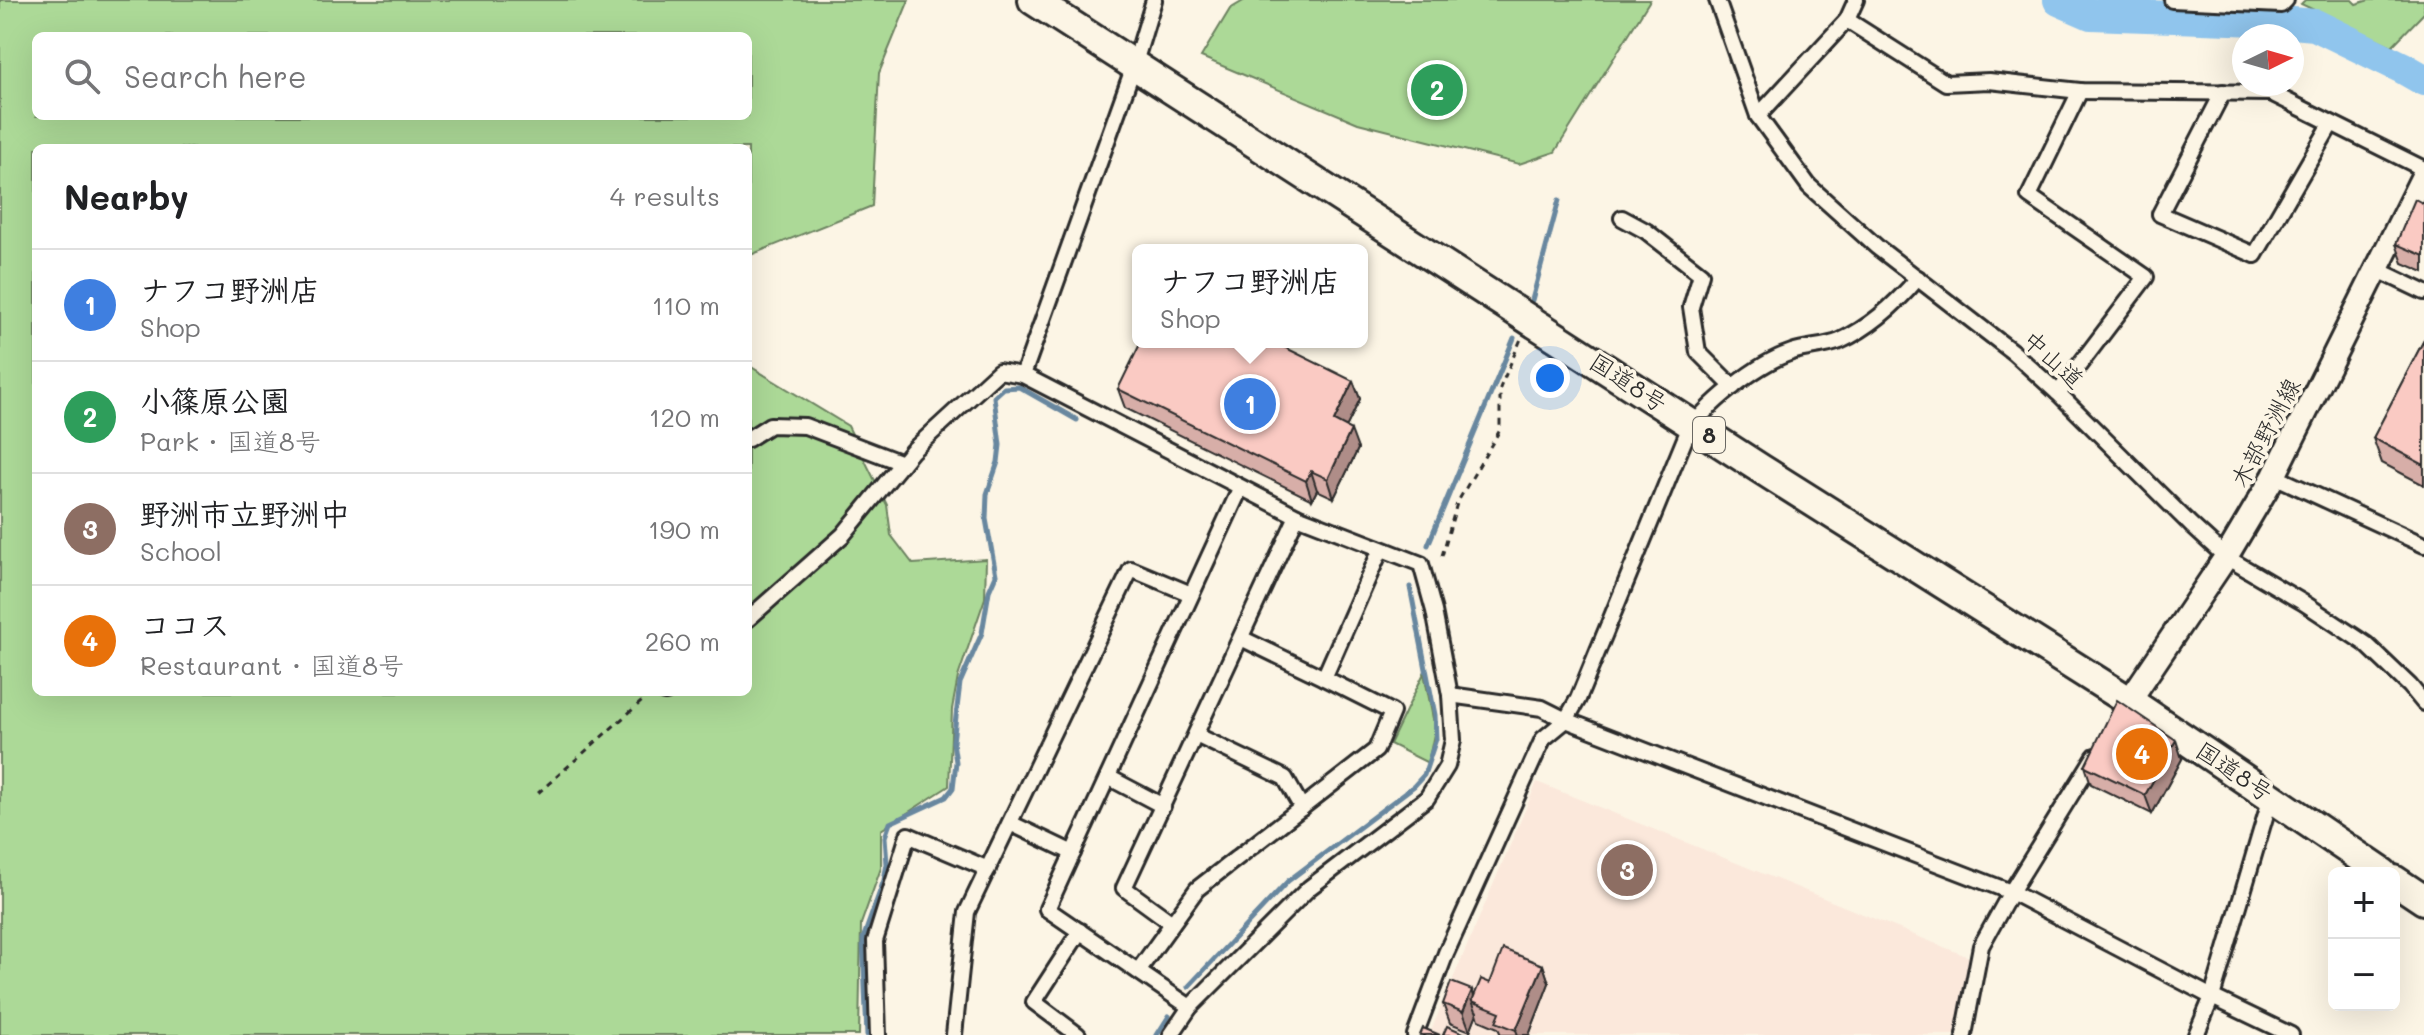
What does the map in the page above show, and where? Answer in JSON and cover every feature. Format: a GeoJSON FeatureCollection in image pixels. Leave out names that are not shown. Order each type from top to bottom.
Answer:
{"type":"FeatureCollection","features":[{"type":"Feature","properties":{"kind":"highway","name":"国道8号"},"geometry":{"type":"LineString","coordinates":[[1033,0],[2271,797],[2374,867]]}},
{"type":"Feature","properties":{"kind":"highway"},"geometry":{"type":"LineString","coordinates":[[2400,884],[2424,900]]}},
{"type":"Feature","properties":{"kind":"main road","name":"木部野洲線"},"geometry":{"type":"LineString","coordinates":[[2126,706],[2226,557],[2274,476],[2424,172]]}},
{"type":"Feature","properties":{"kind":"street"},"geometry":{"type":"LineString","coordinates":[[1023,375],[1134,66],[1154,0]]}},
{"type":"Feature","properties":{"kind":"street","name":"中山道"},"geometry":{"type":"LineString","coordinates":[[1717,0],[1758,116],[1809,186],[1844,219],[2014,353],[2226,557],[2366,644],[2424,703]]}},
{"type":"Feature","properties":{"kind":"street"},"geometry":{"type":"LineString","coordinates":[[1758,116],[1847,20],[1856,0]]}},
{"type":"Feature","properties":{"kind":"street"},"geometry":{"type":"LineString","coordinates":[[2172,0],[2281,5],[2286,0]]}},
{"type":"Feature","properties":{"kind":"street"},"geometry":{"type":"LineString","coordinates":[[1847,20],[1946,83],[1989,81],[2080,91],[2271,93],[2424,172]]}},
{"type":"Feature","properties":{"kind":"street"},"geometry":{"type":"LineString","coordinates":[[2058,393],[2146,277],[2029,196],[2080,91]]}},
{"type":"Feature","properties":{"kind":"street"},"geometry":{"type":"LineString","coordinates":[[2223,92],[2160,214],[2255,255],[2331,124]]}},
{"type":"Feature","properties":{"kind":"street"},"geometry":{"type":"LineString","coordinates":[[1622,218],[1646,231],[1701,274],[1691,307],[1698,352],[1733,387]]}},
{"type":"Feature","properties":{"kind":"street"},"geometry":{"type":"LineString","coordinates":[[2378,270],[2424,292]]}},
{"type":"Feature","properties":{"kind":"street"},"geometry":{"type":"LineString","coordinates":[[1415,1035],[1457,927],[1543,739],[1566,720],[1578,699],[1692,424],[1733,387],[1769,361],[1793,351],[1839,342],[1860,329],[1897,302],[1918,278]]}},
{"type":"Feature","properties":{"kind":"street"},"geometry":{"type":"LineString","coordinates":[[752,615],[843,535],[912,451],[999,371],[1023,375],[1297,516],[1421,564],[1434,611],[1450,695],[1453,740],[1447,766],[1427,798],[1309,888],[1190,1007],[1171,1035]]}},
{"type":"Feature","properties":{"kind":"street"},"geometry":{"type":"LineString","coordinates":[[752,436],[770,425],[805,426],[902,463]]}},
{"type":"Feature","properties":{"kind":"street"},"geometry":{"type":"LineString","coordinates":[[2274,476],[2424,545]]}},
{"type":"Feature","properties":{"kind":"street"},"geometry":{"type":"LineString","coordinates":[[1190,1007],[1047,909],[1240,489]]}},
{"type":"Feature","properties":{"kind":"street"},"geometry":{"type":"LineString","coordinates":[[1172,923],[1124,888],[1297,516]]}},
{"type":"Feature","properties":{"kind":"street"},"geometry":{"type":"LineString","coordinates":[[1324,678],[1381,549]]}},
{"type":"Feature","properties":{"kind":"street"},"geometry":{"type":"LineString","coordinates":[[954,1035],[967,912],[1131,569],[1191,594]]}},
{"type":"Feature","properties":{"kind":"street"},"geometry":{"type":"LineString","coordinates":[[1138,971],[1197,889],[1376,750],[1392,712],[1241,638]]}},
{"type":"Feature","properties":{"kind":"street"},"geometry":{"type":"LineString","coordinates":[[1450,695],[1542,708],[1566,720],[2011,892],[2291,1035]]}},
{"type":"Feature","properties":{"kind":"street"},"geometry":{"type":"LineString","coordinates":[[1196,735],[1285,778],[1302,808]]}},
{"type":"Feature","properties":{"kind":"street"},"geometry":{"type":"LineString","coordinates":[[1964,1035],[1981,946],[2101,746]]}},
{"type":"Feature","properties":{"kind":"street"},"geometry":{"type":"LineString","coordinates":[[1108,777],[1163,806]]}},
{"type":"Feature","properties":{"kind":"street"},"geometry":{"type":"LineString","coordinates":[[2196,1035],[2212,997],[2271,797]]}},
{"type":"Feature","properties":{"kind":"street"},"geometry":{"type":"LineString","coordinates":[[1010,823],[1073,853]]}},
{"type":"Feature","properties":{"kind":"street"},"geometry":{"type":"LineString","coordinates":[[878,1035],[875,941],[908,835],[988,869]]}},
{"type":"Feature","properties":{"kind":"street"},"geometry":{"type":"LineString","coordinates":[[1078,1035],[1034,1002],[1080,931]]}},
{"type":"Feature","properties":{"kind":"path"},"geometry":{"type":"LineString","coordinates":[[1442,556],[1457,503],[1500,430],[1500,388],[1524,332]]}},
{"type":"Feature","properties":{"kind":"path"},"geometry":{"type":"LineString","coordinates":[[538,793],[647,696]]}},
{"type":"Feature","properties":{"kind":"shaded area"},"geometry":{"type":"Polygon","coordinates":[[[1537,782],[1971,958],[1954,1035],[1429,1035],[1537,782]]]}},
{"type":"Feature","properties":{"kind":"green space"},"geometry":{"type":"Polygon","coordinates":[[[0,0],[909,0],[879,73],[872,206],[752,254],[752,144],[32,144],[32,696],[752,696],[752,367],[848,426],[887,505],[891,535],[913,564],[986,559],[985,598],[958,677],[952,709],[949,786],[881,830],[881,868],[861,924],[859,1035],[0,1035],[0,0]]]}},
{"type":"Feature","properties":{"kind":"green space"},"geometry":{"type":"Polygon","coordinates":[[[1245,0],[1650,0],[1555,152],[1519,164],[1358,123],[1201,57],[1230,9],[1245,0]]]}},
{"type":"Feature","properties":{"kind":"green space"},"geometry":{"type":"Polygon","coordinates":[[[2305,0],[2352,0],[2356,4],[2369,0],[2424,0],[2424,13],[2392,46],[2301,4],[2305,0]]]}},
{"type":"Feature","properties":{"kind":"green space"},"geometry":{"type":"Polygon","coordinates":[[[1424,673],[1435,729],[1428,763],[1390,744],[1424,673]]]}},
{"type":"Feature","properties":{"kind":"building"},"geometry":{"type":"Polygon","coordinates":[[[2415,199],[2424,204],[2424,256],[2396,244],[2415,199]]]}},
{"type":"Feature","properties":{"kind":"building"},"geometry":{"type":"Polygon","coordinates":[[[2424,340],[2424,465],[2373,438],[2424,340]]]}},
{"type":"Feature","properties":{"kind":"building"},"geometry":{"type":"Polygon","coordinates":[[[1138,348],[1286,348],[1353,381],[1334,421],[1351,430],[1328,479],[1311,471],[1306,481],[1118,389],[1138,348]]]}},
{"type":"Feature","properties":{"kind":"building"},"geometry":{"type":"Polygon","coordinates":[[[2117,700],[2176,740],[2145,795],[2085,766],[2117,700]]]}},
{"type":"Feature","properties":{"kind":"building"},"geometry":{"type":"Polygon","coordinates":[[[1503,949],[1543,965],[1516,1030],[1496,1022],[1500,1012],[1472,1001],[1481,979],[1490,983],[1503,949]]]}},
{"type":"Feature","properties":{"kind":"building"},"geometry":{"type":"Polygon","coordinates":[[[1451,982],[1472,990],[1463,1012],[1443,1004],[1451,982]]]}},
{"type":"Feature","properties":{"kind":"building"},"geometry":{"type":"Polygon","coordinates":[[[1447,1026],[1468,1035],[1443,1035],[1447,1026]]]}},
{"type":"Feature","properties":{"kind":"building"},"geometry":{"type":"Polygon","coordinates":[[[1423,1028],[1440,1035],[1420,1035],[1423,1028]]]}},
{"type":"Feature","properties":{"kind":"waterway"},"geometry":{"type":"LineString","coordinates":[[2059,0],[2091,14],[2315,25],[2424,80]]}},
{"type":"Feature","properties":{"kind":"waterway"},"geometry":{"type":"LineString","coordinates":[[1532,300],[1559,200]]}},
{"type":"Feature","properties":{"kind":"waterway"},"geometry":{"type":"LineString","coordinates":[[1428,545],[1514,338]]}},
{"type":"Feature","properties":{"kind":"waterway"},"geometry":{"type":"LineString","coordinates":[[867,1035],[863,939],[884,880],[887,864],[885,837],[890,823],[946,797],[953,788],[956,762],[953,742],[960,683],[982,633],[989,591],[996,575],[986,519],[987,494],[998,462],[1000,445],[994,397],[1004,388],[1019,387],[1077,420]]}},
{"type":"Feature","properties":{"kind":"waterway"},"geometry":{"type":"LineString","coordinates":[[1188,987],[1288,881],[1414,786],[1424,775],[1436,739],[1435,715],[1410,587]]}},
{"type":"Feature","properties":{"kind":"waterway"},"geometry":{"type":"LineString","coordinates":[[1157,1035],[1169,1016]]}},
{"type":"Feature","properties":{"kind":"place","name":"小篠原公園"},"geometry":{"type":"Point","coordinates":[1437,90]}},
{"type":"Feature","properties":{"kind":"place","name":"ナフコ野洲店"},"geometry":{"type":"Point","coordinates":[1250,404]}},
{"type":"Feature","properties":{"kind":"place","name":"ココス"},"geometry":{"type":"Point","coordinates":[2142,754]}},
{"type":"Feature","properties":{"kind":"place","name":"野洲市立野洲中"},"geometry":{"type":"Point","coordinates":[1627,870]}}]}
